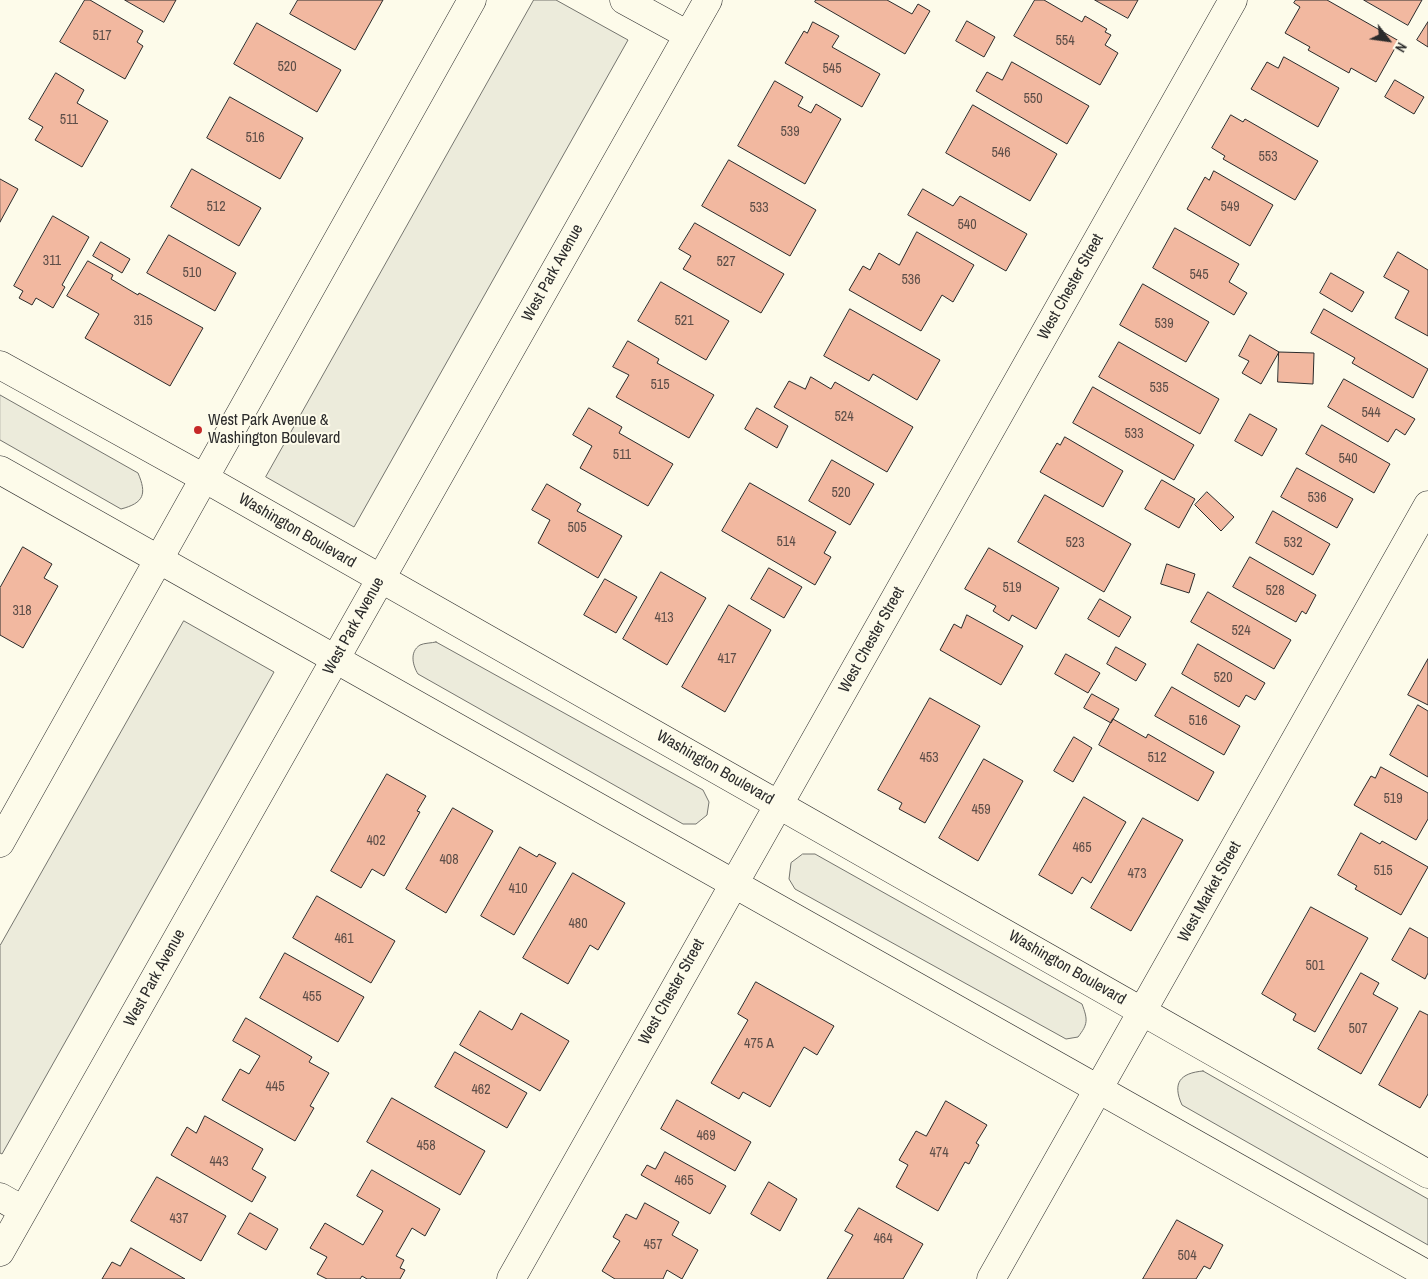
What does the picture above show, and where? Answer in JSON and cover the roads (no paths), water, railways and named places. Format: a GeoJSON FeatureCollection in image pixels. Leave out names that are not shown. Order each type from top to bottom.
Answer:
{"type":"FeatureCollection","features":[{"type":"Feature","properties":{"kind":"main road"},"geometry":{"type":"LineString","coordinates":[[0,843],[204,478],[222,450],[472,0]]}},
{"type":"Feature","properties":{"kind":"main road"},"geometry":{"type":"LineString","coordinates":[[624,0],[688,35]]}},
{"type":"Feature","properties":{"kind":"main road","name":"West Park Avenue"},"geometry":{"type":"LineString","coordinates":[[0,1252],[708,0]]}},
{"type":"Feature","properties":{"kind":"main road","name":"West Chester Street"},"geometry":{"type":"LineString","coordinates":[[511,1279],[1233,0]]}},
{"type":"Feature","properties":{"kind":"main road","name":"Washington Boulevard"},"geometry":{"type":"LineString","coordinates":[[0,365],[204,478],[1428,1174]]}},
{"type":"Feature","properties":{"kind":"main road"},"geometry":{"type":"LineString","coordinates":[[0,470],[1428,1275]]}},
{"type":"Feature","properties":{"kind":"main road","name":"West Market Street"},"geometry":{"type":"LineString","coordinates":[[991,1279],[1428,505]]}},
{"type":"Feature","properties":{"kind":"main road"},"geometry":{"type":"LineString","coordinates":[[0,1197],[24,1210]]}},
{"type":"Feature","properties":{"kind":"place","name":"West Park Avenue & Washington Boulevard"},"geometry":{"type":"Point","coordinates":[198,430]}}]}
